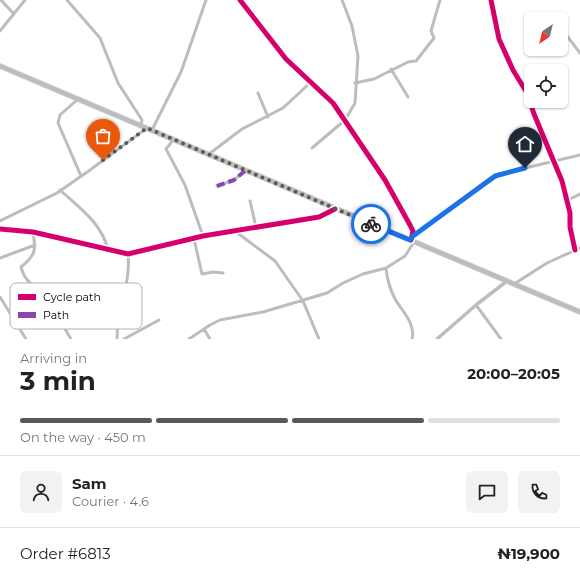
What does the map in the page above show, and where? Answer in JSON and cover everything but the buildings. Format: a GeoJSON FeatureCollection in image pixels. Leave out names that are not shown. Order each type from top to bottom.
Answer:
{"type":"FeatureCollection","features":[{"type":"Feature","properties":{"kind":"main road"},"geometry":{"type":"LineString","coordinates":[[0,66],[335,209],[413,239],[580,312]]}},
{"type":"Feature","properties":{"kind":"street"},"geometry":{"type":"LineString","coordinates":[[1,0],[13,13]]}},
{"type":"Feature","properties":{"kind":"street"},"geometry":{"type":"LineString","coordinates":[[0,31],[25,0]]}},
{"type":"Feature","properties":{"kind":"street"},"geometry":{"type":"LineString","coordinates":[[67,0],[75,11],[94,30],[104,45],[118,83],[142,120],[141,126]]}},
{"type":"Feature","properties":{"kind":"street"},"geometry":{"type":"LineString","coordinates":[[152,130],[181,72],[206,0]]}},
{"type":"Feature","properties":{"kind":"street"},"geometry":{"type":"LineString","coordinates":[[240,0],[286,59],[333,103],[385,180],[410,225],[413,239]]}},
{"type":"Feature","properties":{"kind":"street"},"geometry":{"type":"LineString","coordinates":[[312,148],[345,120],[355,103],[358,67],[357,50],[352,26],[342,0]]}},
{"type":"Feature","properties":{"kind":"street"},"geometry":{"type":"LineString","coordinates":[[356,83],[374,78],[408,62],[416,61],[434,38],[431,31],[440,0]]}},
{"type":"Feature","properties":{"kind":"street"},"geometry":{"type":"LineString","coordinates":[[491,0],[494,21],[499,39],[513,70],[527,93],[534,114],[555,162],[568,200],[575,250]]}},
{"type":"Feature","properties":{"kind":"street"},"geometry":{"type":"LineString","coordinates":[[568,37],[580,53]]}},
{"type":"Feature","properties":{"kind":"street"},"geometry":{"type":"LineString","coordinates":[[391,69],[408,97]]}},
{"type":"Feature","properties":{"kind":"street"},"geometry":{"type":"LineString","coordinates":[[209,154],[242,129],[283,108],[311,82]]}},
{"type":"Feature","properties":{"kind":"street"},"geometry":{"type":"LineString","coordinates":[[258,93],[268,117]]}},
{"type":"Feature","properties":{"kind":"street"},"geometry":{"type":"LineString","coordinates":[[78,99],[60,115],[58,123],[81,176]]}},
{"type":"Feature","properties":{"kind":"street"},"geometry":{"type":"LineString","coordinates":[[0,221],[60,190],[147,128]]}},
{"type":"Feature","properties":{"kind":"street"},"geometry":{"type":"LineString","coordinates":[[174,139],[166,150],[185,185],[203,236]]}},
{"type":"Feature","properties":{"kind":"street"},"geometry":{"type":"LineString","coordinates":[[189,339],[220,320],[263,312],[327,293],[342,283],[362,274],[386,268],[405,256],[413,239],[495,176],[580,155]]}},
{"type":"Feature","properties":{"kind":"street"},"geometry":{"type":"LineString","coordinates":[[217,186],[234,180],[246,170]]}},
{"type":"Feature","properties":{"kind":"street"},"geometry":{"type":"LineString","coordinates":[[60,190],[98,227],[104,235],[108,249]]}},
{"type":"Feature","properties":{"kind":"street"},"geometry":{"type":"LineString","coordinates":[[568,200],[580,194]]}},
{"type":"Feature","properties":{"kind":"street"},"geometry":{"type":"LineString","coordinates":[[250,201],[256,227]]}},
{"type":"Feature","properties":{"kind":"street"},"geometry":{"type":"LineString","coordinates":[[0,229],[32,232],[128,254],[203,236],[319,217],[335,209]]}},
{"type":"Feature","properties":{"kind":"street"},"geometry":{"type":"LineString","coordinates":[[235,231],[276,261],[303,300],[320,339]]}},
{"type":"Feature","properties":{"kind":"street"},"geometry":{"type":"LineString","coordinates":[[31,283],[26,279],[21,268],[33,258],[35,245],[32,232]]}},
{"type":"Feature","properties":{"kind":"street"},"geometry":{"type":"LineString","coordinates":[[194,239],[202,274],[213,272],[223,273]]}},
{"type":"Feature","properties":{"kind":"street"},"geometry":{"type":"LineString","coordinates":[[0,258],[35,245]]}},
{"type":"Feature","properties":{"kind":"street"},"geometry":{"type":"LineString","coordinates":[[514,284],[547,263],[580,248]]}},
{"type":"Feature","properties":{"kind":"street"},"geometry":{"type":"LineString","coordinates":[[128,254],[128,283]]}},
{"type":"Feature","properties":{"kind":"street"},"geometry":{"type":"LineString","coordinates":[[386,268],[390,287],[412,329],[412,339]]}},
{"type":"Feature","properties":{"kind":"street"},"geometry":{"type":"LineString","coordinates":[[437,339],[476,305],[507,281]]}},
{"type":"Feature","properties":{"kind":"street"},"geometry":{"type":"LineString","coordinates":[[0,297],[10,313]]}},
{"type":"Feature","properties":{"kind":"street"},"geometry":{"type":"LineString","coordinates":[[476,305],[501,339]]}},
{"type":"Feature","properties":{"kind":"street"},"geometry":{"type":"LineString","coordinates":[[124,339],[159,320]]}},
{"type":"Feature","properties":{"kind":"street"},"geometry":{"type":"LineString","coordinates":[[20,329],[26,339]]}},
{"type":"Feature","properties":{"kind":"street"},"geometry":{"type":"LineString","coordinates":[[65,329],[71,339]]}},
{"type":"Feature","properties":{"kind":"street"},"geometry":{"type":"LineString","coordinates":[[117,339],[118,329]]}},
{"type":"Feature","properties":{"kind":"street"},"geometry":{"type":"LineString","coordinates":[[204,329],[210,339]]}},
{"type":"Feature","properties":{"kind":"marked path"},"geometry":{"type":"LineString","coordinates":[[217,186],[234,180],[246,170]]}},
{"type":"Feature","properties":{"kind":"cycle path"},"geometry":{"type":"LineString","coordinates":[[240,0],[286,59],[333,103],[385,180],[413,231],[411,240]]}},
{"type":"Feature","properties":{"kind":"cycle path"},"geometry":{"type":"LineString","coordinates":[[491,0],[499,39],[513,70],[527,93],[534,114],[562,181],[570,213],[570,227],[575,250]]}},
{"type":"Feature","properties":{"kind":"cycle path"},"geometry":{"type":"LineString","coordinates":[[0,229],[33,232],[128,254],[203,236],[319,217],[335,209]]}},
{"type":"Feature","properties":{"kind":"way so far"},"geometry":{"type":"LineString","coordinates":[[103,160],[147,128],[371,224]]}},
{"type":"Feature","properties":{"kind":"route"},"geometry":{"type":"LineString","coordinates":[[371,224],[410,240],[413,236],[495,176],[525,168]]}}]}
